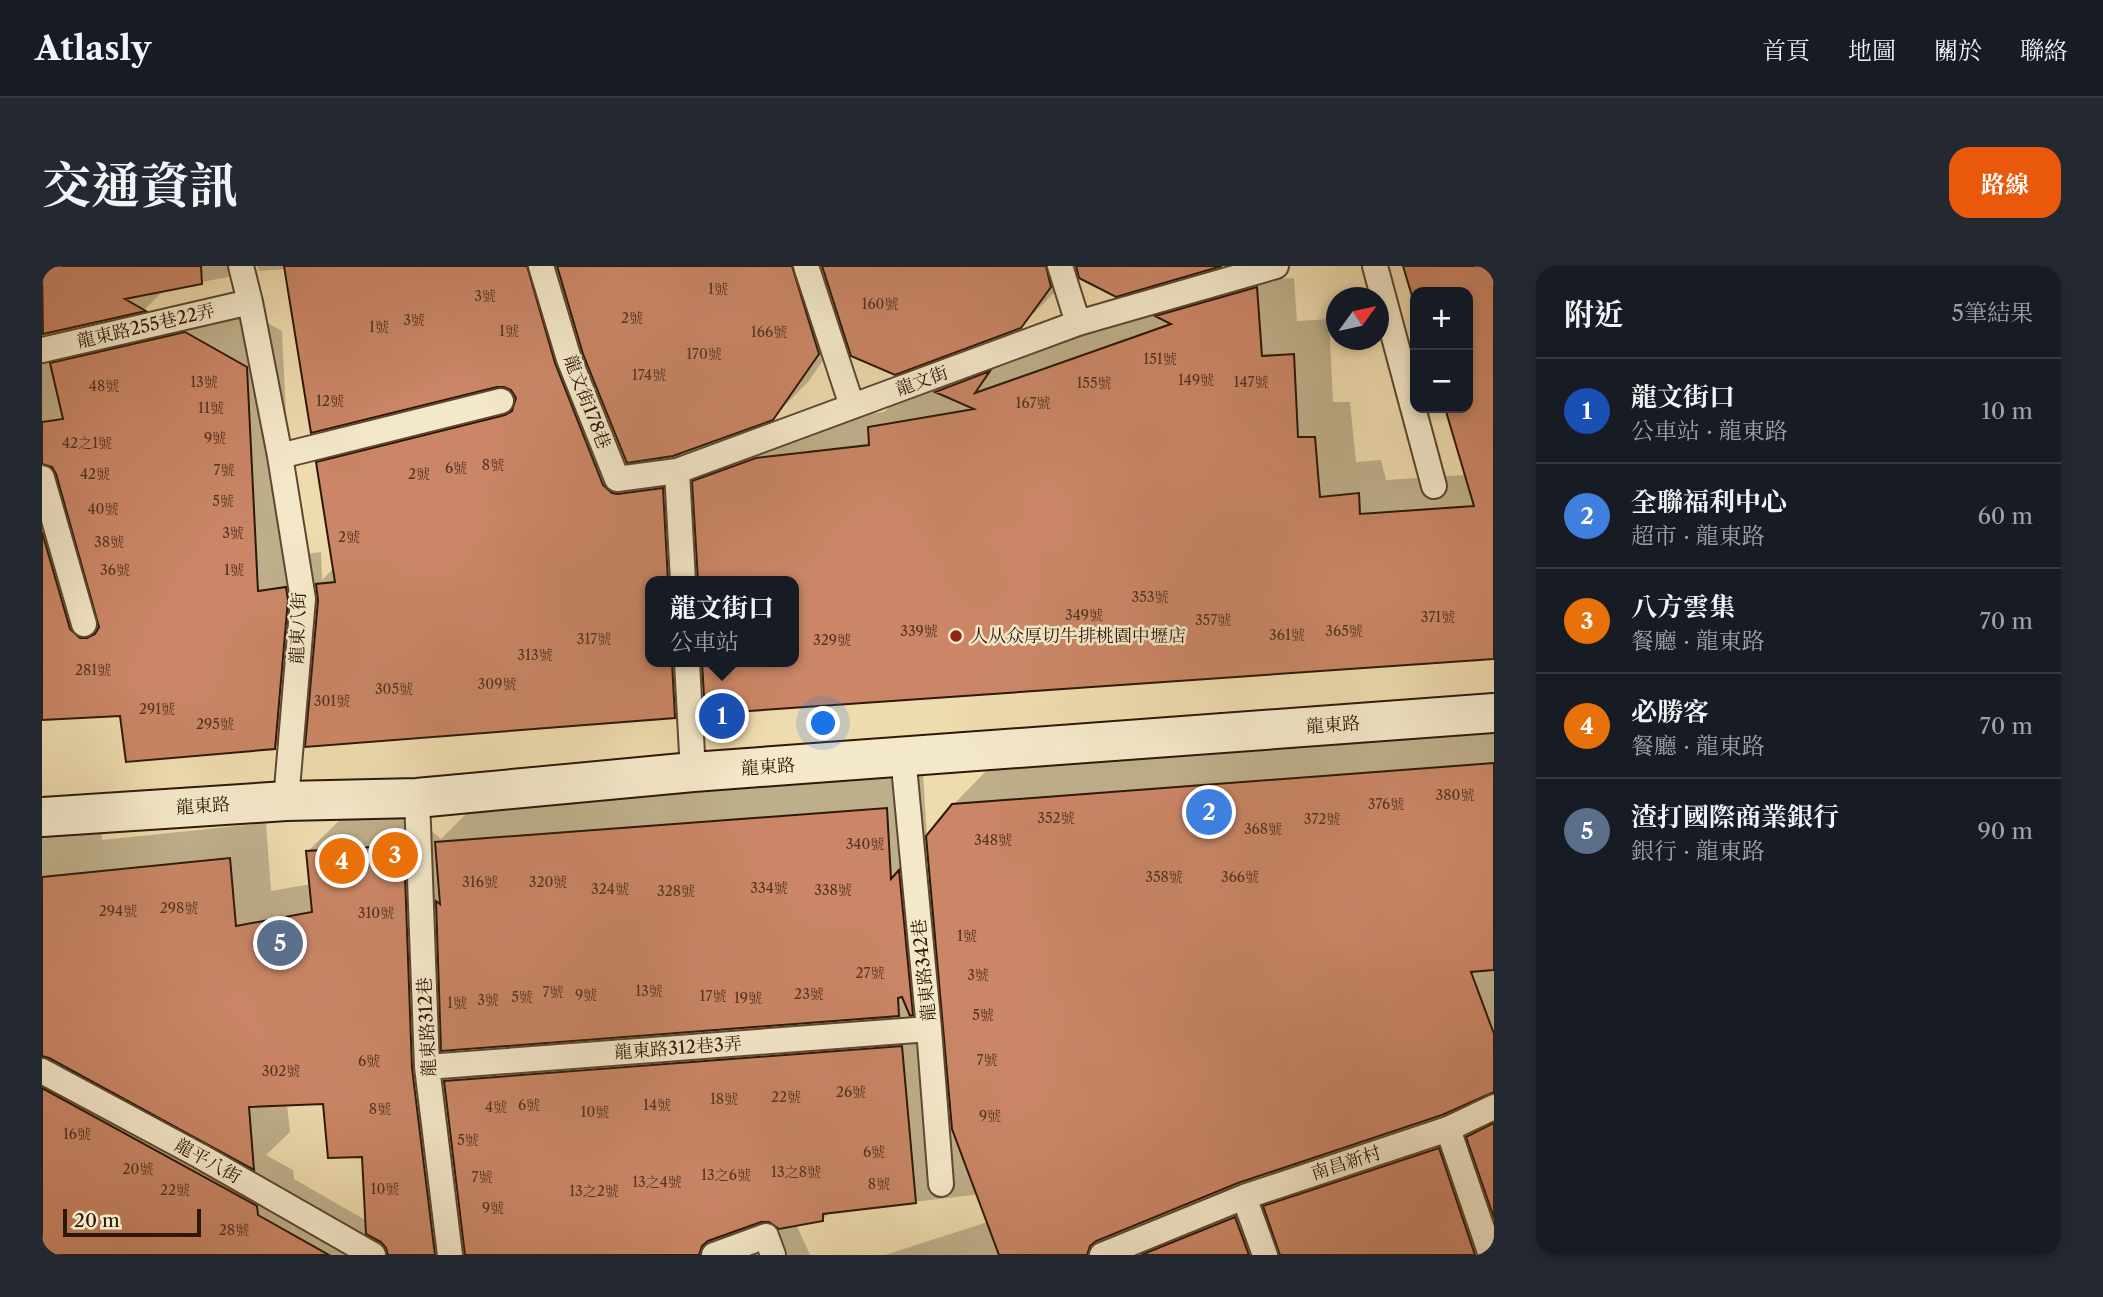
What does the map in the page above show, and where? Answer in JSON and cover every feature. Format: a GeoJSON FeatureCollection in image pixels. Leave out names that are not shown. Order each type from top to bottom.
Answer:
{"type":"FeatureCollection","features":[{"type":"Feature","properties":{"kind":"street","name":"龍東路"},"geometry":{"type":"LineString","coordinates":[[42,817],[286,801],[417,798],[693,772],[1494,713]]}},
{"type":"Feature","properties":{"kind":"lane","name":"龍東八街"},"geometry":{"type":"LineString","coordinates":[[241,266],[280,456],[303,599],[286,801]]}},
{"type":"Feature","properties":{"kind":"lane","name":"龍文街178巷"},"geometry":{"type":"LineString","coordinates":[[541,266],[569,359],[617,478],[677,471]]}},
{"type":"Feature","properties":{"kind":"lane"},"geometry":{"type":"LineString","coordinates":[[806,266],[852,406]]}},
{"type":"Feature","properties":{"kind":"lane"},"geometry":{"type":"LineString","coordinates":[[1060,266],[1078,323]]}},
{"type":"Feature","properties":{"kind":"lane","name":"龍文街"},"geometry":{"type":"LineString","coordinates":[[677,471],[1078,323],[1276,266]]}},
{"type":"Feature","properties":{"kind":"lane"},"geometry":{"type":"LineString","coordinates":[[1375,266],[1434,486]]}},
{"type":"Feature","properties":{"kind":"lane","name":"龍東路255巷22弄"},"geometry":{"type":"LineString","coordinates":[[42,350],[250,302]]}},
{"type":"Feature","properties":{"kind":"lane"},"geometry":{"type":"LineString","coordinates":[[280,456],[501,401]]}},
{"type":"Feature","properties":{"kind":"lane"},"geometry":{"type":"LineString","coordinates":[[677,471],[682,576]]}},
{"type":"Feature","properties":{"kind":"lane"},"geometry":{"type":"LineString","coordinates":[[42,478],[85,624]]}},
{"type":"Feature","properties":{"kind":"lane"},"geometry":{"type":"LineString","coordinates":[[687,667],[693,772]]}},
{"type":"Feature","properties":{"kind":"lane","name":"龍東路342巷"},"geometry":{"type":"LineString","coordinates":[[903,757],[941,1184]]}},
{"type":"Feature","properties":{"kind":"lane","name":"龍東路312巷"},"geometry":{"type":"LineString","coordinates":[[417,798],[427,1067],[450,1255]]}},
{"type":"Feature","properties":{"kind":"lane","name":"龍東路312巷3弄"},"geometry":{"type":"LineString","coordinates":[[427,1067],[929,1029]]}},
{"type":"Feature","properties":{"kind":"lane","name":"龍平八街"},"geometry":{"type":"LineString","coordinates":[[42,1070],[373,1255]]}},
{"type":"Feature","properties":{"kind":"lane","name":"南昌新村"},"geometry":{"type":"LineString","coordinates":[[1102,1255],[1244,1197],[1448,1129],[1494,1107]]}},
{"type":"Feature","properties":{"kind":"lane"},"geometry":{"type":"LineString","coordinates":[[1448,1129],[1491,1255]]}},
{"type":"Feature","properties":{"kind":"lane"},"geometry":{"type":"LineString","coordinates":[[1244,1197],[1265,1255]]}},
{"type":"Feature","properties":{"kind":"lane"},"geometry":{"type":"LineString","coordinates":[[713,1255],[766,1236],[773,1255]]}},
{"type":"Feature","properties":{"kind":"building"},"geometry":{"type":"Polygon","coordinates":[[[42,266],[201,266],[202,284],[125,299],[146,311],[43,334],[42,266]]]}},
{"type":"Feature","properties":{"kind":"building"},"geometry":{"type":"Polygon","coordinates":[[[284,266],[527,266],[555,363],[603,485],[612,493],[618,494],[663,488],[668,576],[645,576],[645,667],[672,667],[675,718],[305,747],[318,600],[316,584],[335,582],[316,462],[505,415],[512,411],[516,398],[511,390],[497,387],[311,433],[284,266]]]}},
{"type":"Feature","properties":{"kind":"building"},"geometry":{"type":"Polygon","coordinates":[[[557,266],[792,266],[819,354],[773,420],[673,456],[627,463],[583,354],[557,266]]]}},
{"type":"Feature","properties":{"kind":"building"},"geometry":{"type":"Polygon","coordinates":[[[822,266],[1046,266],[1051,287],[1021,328],[895,375],[851,356],[822,266]]]}},
{"type":"Feature","properties":{"kind":"building"},"geometry":{"type":"Polygon","coordinates":[[[1076,266],[1222,266],[1116,297],[1079,278],[1076,266]]]}},
{"type":"Feature","properties":{"kind":"building"},"geometry":{"type":"Polygon","coordinates":[[[1403,266],[1494,266],[1494,659],[705,714],[702,667],[799,667],[799,576],[698,576],[692,481],[756,458],[869,445],[868,427],[974,409],[935,392],[990,371],[975,393],[1171,324],[1155,316],[1257,287],[1262,356],[1294,354],[1298,437],[1315,437],[1320,497],[1359,493],[1360,514],[1474,506],[1446,413],[1473,413],[1473,287],[1410,287],[1410,289],[1403,266]]]}},
{"type":"Feature","properties":{"kind":"building"},"geometry":{"type":"Polygon","coordinates":[[[185,332],[247,367],[258,591],[286,587],[288,600],[275,749],[126,762],[120,716],[42,720],[42,532],[70,629],[80,638],[87,638],[95,634],[99,627],[56,474],[52,467],[42,464],[42,422],[63,419],[50,363],[185,332]]]}},
{"type":"Feature","properties":{"kind":"building"},"geometry":{"type":"Polygon","coordinates":[[[1494,763],[1494,970],[1471,972],[1494,1034],[1494,1092],[1442,1115],[1238,1183],[1096,1241],[1090,1246],[1087,1255],[999,1255],[952,1129],[926,836],[952,804],[1494,763]]]}},
{"type":"Feature","properties":{"kind":"building"},"geometry":{"type":"Polygon","coordinates":[[[887,808],[891,879],[899,870],[913,1015],[910,1016],[902,997],[898,998],[899,1016],[441,1051],[436,901],[440,904],[435,842],[887,808]]]}},
{"type":"Feature","properties":{"kind":"building"},"geometry":{"type":"Polygon","coordinates":[[[372,847],[405,875],[412,1068],[435,1255],[388,1255],[381,1242],[366,1234],[362,1157],[328,1158],[323,1104],[249,1107],[254,1170],[42,1056],[42,877],[230,858],[236,926],[312,912],[306,851],[372,847]]]}},
{"type":"Feature","properties":{"kind":"building"},"geometry":{"type":"Polygon","coordinates":[[[902,1046],[916,1203],[823,1214],[823,1221],[779,1229],[769,1222],[761,1222],[708,1241],[702,1246],[699,1255],[465,1255],[444,1081],[902,1046]]]}},
{"type":"Feature","properties":{"kind":"building"},"geometry":{"type":"Polygon","coordinates":[[[42,1088],[257,1206],[258,1215],[329,1255],[42,1255],[42,1088]]]}},
{"type":"Feature","properties":{"kind":"building"},"geometry":{"type":"Polygon","coordinates":[[[1494,1123],[1494,1218],[1466,1137],[1494,1123]]]}},
{"type":"Feature","properties":{"kind":"building"},"geometry":{"type":"Polygon","coordinates":[[[1439,1148],[1475,1255],[1280,1255],[1263,1206],[1439,1148]]]}},
{"type":"Feature","properties":{"kind":"building"},"geometry":{"type":"Polygon","coordinates":[[[1235,1217],[1249,1255],[1141,1255],[1235,1217]]]}},
{"type":"Feature","properties":{"kind":"place","name":"人从众厚切牛排桃園中壢店"},"geometry":{"type":"Point","coordinates":[956,636]}},
{"type":"Feature","properties":{"kind":"place","name":"龍文街口"},"geometry":{"type":"Point","coordinates":[722,716]}},
{"type":"Feature","properties":{"kind":"place","name":"全聯福利中心"},"geometry":{"type":"Point","coordinates":[1209,812]}},
{"type":"Feature","properties":{"kind":"place","name":"八方雲集"},"geometry":{"type":"Point","coordinates":[395,855]}},
{"type":"Feature","properties":{"kind":"place","name":"必勝客"},"geometry":{"type":"Point","coordinates":[342,861]}},
{"type":"Feature","properties":{"kind":"place","name":"渣打國際商業銀行"},"geometry":{"type":"Point","coordinates":[280,943]}}]}
